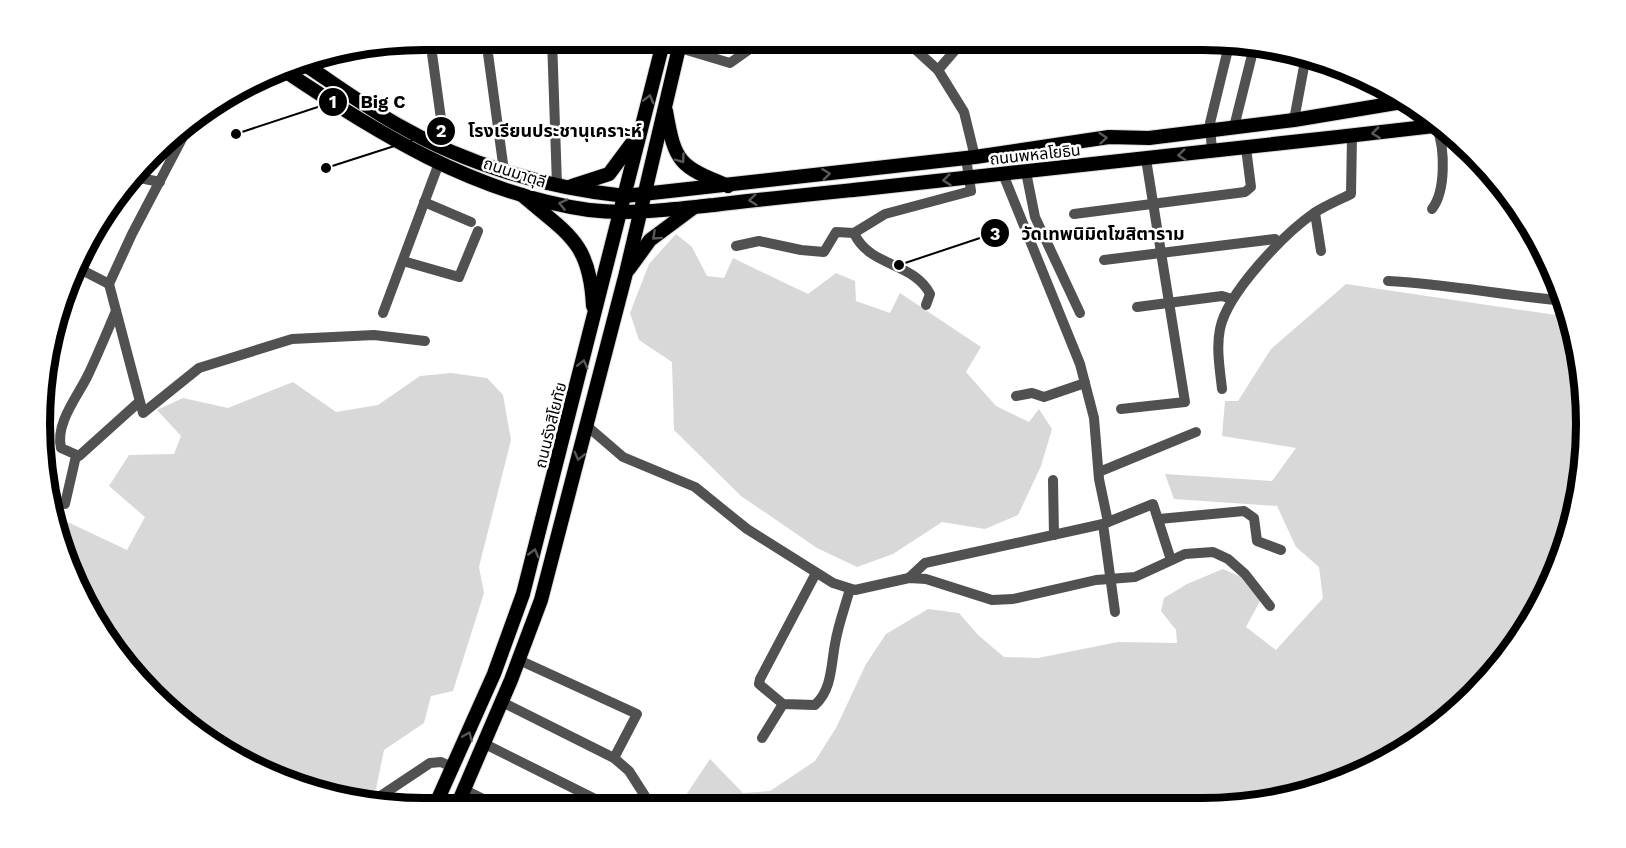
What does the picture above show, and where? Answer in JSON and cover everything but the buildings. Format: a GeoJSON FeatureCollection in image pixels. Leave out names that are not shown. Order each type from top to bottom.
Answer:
{"type":"FeatureCollection","features":[{"type":"Feature","properties":{"kind":"main road","name":"ถนนรังสิโยทัย"},"geometry":{"type":"LineString","coordinates":[[439,798],[494,674],[523,594],[661,50]]}},
{"type":"Feature","properties":{"kind":"main road"},"geometry":{"type":"LineString","coordinates":[[461,798],[519,660],[541,600],[626,273],[679,50]]}},
{"type":"Feature","properties":{"kind":"main road","name":"ถนนมาตุลี"},"geometry":{"type":"LineString","coordinates":[[311,67],[400,126],[445,148],[504,171],[562,186],[625,196],[643,195]]}},
{"type":"Feature","properties":{"kind":"main road"},"geometry":{"type":"LineString","coordinates":[[298,80],[301,70]]}},
{"type":"Feature","properties":{"kind":"main road","name":"ถนนมาตุลี"},"geometry":{"type":"LineString","coordinates":[[290,74],[375,130],[439,163],[519,192],[588,210],[639,212]]}},
{"type":"Feature","properties":{"kind":"main road","name":"ถนนพหลโยธิน"},"geometry":{"type":"LineString","coordinates":[[643,195],[971,158],[1109,137],[1149,138],[1294,120],[1394,103]]}},
{"type":"Feature","properties":{"kind":"main road"},"geometry":{"type":"LineString","coordinates":[[665,106],[670,141],[685,166],[729,186]]}},
{"type":"Feature","properties":{"kind":"main road"},"geometry":{"type":"LineString","coordinates":[[562,186],[609,174],[624,158],[642,128]]}},
{"type":"Feature","properties":{"kind":"main road","name":"ถนนพหลโยธิน"},"geometry":{"type":"LineString","coordinates":[[639,212],[1431,128]]}},
{"type":"Feature","properties":{"kind":"main road"},"geometry":{"type":"LineString","coordinates":[[519,192],[555,220],[582,250],[592,287],[594,321]]}},
{"type":"Feature","properties":{"kind":"main road"},"geometry":{"type":"LineString","coordinates":[[626,273],[650,240],[694,207]]}},
{"type":"Feature","properties":{"kind":"street"},"geometry":{"type":"LineString","coordinates":[[432,50],[445,148]]}},
{"type":"Feature","properties":{"kind":"street"},"geometry":{"type":"LineString","coordinates":[[488,50],[504,171]]}},
{"type":"Feature","properties":{"kind":"street"},"geometry":{"type":"LineString","coordinates":[[553,50],[562,186]]}},
{"type":"Feature","properties":{"kind":"street"},"geometry":{"type":"LineString","coordinates":[[696,50],[730,63],[748,50]]}},
{"type":"Feature","properties":{"kind":"street"},"geometry":{"type":"LineString","coordinates":[[736,246],[759,240],[801,250],[825,252],[836,232],[854,233],[885,214],[971,192],[969,177],[971,158],[964,112],[938,70],[916,50]]}},
{"type":"Feature","properties":{"kind":"street"},"geometry":{"type":"LineString","coordinates":[[938,70],[955,50]]}},
{"type":"Feature","properties":{"kind":"street"},"geometry":{"type":"LineString","coordinates":[[1212,152],[1209,130],[1228,50]]}},
{"type":"Feature","properties":{"kind":"street"},"geometry":{"type":"LineString","coordinates":[[1234,127],[1252,53]]}},
{"type":"Feature","properties":{"kind":"street"},"geometry":{"type":"LineString","coordinates":[[1294,120],[1305,64]]}},
{"type":"Feature","properties":{"kind":"street"},"geometry":{"type":"LineString","coordinates":[[1222,389],[1219,332],[1232,299],[1276,246],[1315,213],[1351,194],[1352,136]]}},
{"type":"Feature","properties":{"kind":"street"},"geometry":{"type":"LineString","coordinates":[[183,138],[109,284],[142,413],[146,413],[199,368],[292,339],[374,335],[424,341]]}},
{"type":"Feature","properties":{"kind":"street"},"geometry":{"type":"LineString","coordinates":[[1432,209],[1439,195],[1446,140]]}},
{"type":"Feature","properties":{"kind":"street"},"geometry":{"type":"LineString","coordinates":[[1074,214],[1249,190],[1251,179],[1246,148]]}},
{"type":"Feature","properties":{"kind":"street"},"geometry":{"type":"LineString","coordinates":[[1121,409],[1185,402],[1146,159]]}},
{"type":"Feature","properties":{"kind":"street"},"geometry":{"type":"LineString","coordinates":[[383,313],[439,163]]}},
{"type":"Feature","properties":{"kind":"street"},"geometry":{"type":"LineString","coordinates":[[1026,172],[1035,217],[1080,313]]}},
{"type":"Feature","properties":{"kind":"street"},"geometry":{"type":"LineString","coordinates":[[1003,174],[1085,383],[1094,418],[1115,612]]}},
{"type":"Feature","properties":{"kind":"street"},"geometry":{"type":"LineString","coordinates":[[141,178],[159,182]]}},
{"type":"Feature","properties":{"kind":"street"},"geometry":{"type":"LineString","coordinates":[[403,261],[459,277],[474,226],[424,202]]}},
{"type":"Feature","properties":{"kind":"street"},"geometry":{"type":"LineString","coordinates":[[1315,213],[1321,252]]}},
{"type":"Feature","properties":{"kind":"street"},"geometry":{"type":"LineString","coordinates":[[854,233],[870,254],[921,281],[931,297],[926,305]]}},
{"type":"Feature","properties":{"kind":"street"},"geometry":{"type":"LineString","coordinates":[[1104,260],[1275,239]]}},
{"type":"Feature","properties":{"kind":"street"},"geometry":{"type":"LineString","coordinates":[[83,270],[109,284]]}},
{"type":"Feature","properties":{"kind":"street"},"geometry":{"type":"LineString","coordinates":[[1388,281],[1435,283],[1499,295],[1555,300]]}},
{"type":"Feature","properties":{"kind":"street"},"geometry":{"type":"LineString","coordinates":[[1137,307],[1222,296],[1232,299]]}},
{"type":"Feature","properties":{"kind":"street"},"geometry":{"type":"LineString","coordinates":[[116,311],[87,377],[67,415],[60,436],[61,448],[76,456],[83,454],[139,402]]}},
{"type":"Feature","properties":{"kind":"street"},"geometry":{"type":"LineString","coordinates":[[1016,396],[1032,393],[1044,397],[1085,383]]}},
{"type":"Feature","properties":{"kind":"street"},"geometry":{"type":"LineString","coordinates":[[587,426],[623,457],[695,487],[747,529],[833,583],[850,589],[909,578],[944,583],[992,600],[1013,599],[1096,580],[1135,578],[1185,554],[1213,552],[1228,559],[1245,574],[1270,606]]}},
{"type":"Feature","properties":{"kind":"street"},"geometry":{"type":"LineString","coordinates":[[1099,472],[1196,432]]}},
{"type":"Feature","properties":{"kind":"street"},"geometry":{"type":"LineString","coordinates":[[65,504],[76,456]]}},
{"type":"Feature","properties":{"kind":"street"},"geometry":{"type":"LineString","coordinates":[[1053,480],[1054,535]]}},
{"type":"Feature","properties":{"kind":"street"},"geometry":{"type":"LineString","coordinates":[[909,578],[925,563],[1106,523],[1153,504],[1172,560]]}},
{"type":"Feature","properties":{"kind":"street"},"geometry":{"type":"LineString","coordinates":[[1159,519],[1244,511],[1254,518],[1257,541],[1281,550]]}},
{"type":"Feature","properties":{"kind":"street"},"geometry":{"type":"LineString","coordinates":[[816,573],[760,679],[759,684],[783,704],[815,705],[820,700],[832,674],[835,646],[850,589]]}},
{"type":"Feature","properties":{"kind":"street"},"geometry":{"type":"LineString","coordinates":[[519,660],[637,714],[614,758]]}},
{"type":"Feature","properties":{"kind":"street"},"geometry":{"type":"LineString","coordinates":[[502,702],[614,758],[629,771],[646,798]]}},
{"type":"Feature","properties":{"kind":"street"},"geometry":{"type":"LineString","coordinates":[[762,738],[783,704]]}},
{"type":"Feature","properties":{"kind":"street"},"geometry":{"type":"LineString","coordinates":[[485,744],[593,798]]}},
{"type":"Feature","properties":{"kind":"street"},"geometry":{"type":"LineString","coordinates":[[381,796],[430,763],[441,762],[454,768]]}},
{"type":"Feature","properties":{"kind":"street"},"geometry":{"type":"LineString","coordinates":[[465,790],[481,798]]}},
{"type":"Feature","properties":{"kind":"shaded area"},"geometry":{"type":"Polygon","coordinates":[[[676,234],[692,247],[707,276],[724,278],[733,258],[808,294],[836,273],[855,281],[856,301],[890,313],[900,293],[981,347],[966,372],[996,406],[1029,422],[1039,409],[1052,429],[1041,466],[1018,515],[985,529],[942,522],[893,554],[857,567],[817,548],[741,496],[674,430],[672,362],[639,340],[630,313],[649,264],[676,234]]]}},
{"type":"Feature","properties":{"kind":"shaded area"},"geometry":{"type":"Polygon","coordinates":[[[1346,284],[1561,316],[1569,351],[1576,400],[1576,448],[1569,497],[1557,544],[1538,590],[1499,652],[1467,689],[1430,721],[1368,760],[1322,779],[1275,791],[1226,798],[684,798],[710,759],[743,793],[770,791],[815,761],[836,728],[866,664],[886,634],[928,609],[959,613],[978,635],[1004,657],[1038,658],[1118,642],[1177,643],[1176,630],[1161,611],[1164,598],[1187,584],[1223,569],[1241,577],[1260,601],[1246,627],[1276,650],[1323,598],[1319,567],[1296,547],[1277,506],[1174,499],[1165,474],[1272,481],[1296,448],[1222,436],[1225,401],[1238,401],[1271,349],[1346,284]]]}},
{"type":"Feature","properties":{"kind":"shaded area"},"geometry":{"type":"Polygon","coordinates":[[[63,325],[66,326],[59,340],[63,325]]]}},
{"type":"Feature","properties":{"kind":"shaded area"},"geometry":{"type":"Polygon","coordinates":[[[451,373],[487,378],[503,395],[511,440],[479,567],[484,593],[453,691],[431,696],[424,723],[384,750],[376,789],[368,794],[304,779],[258,760],[216,735],[177,706],[142,671],[100,611],[78,567],[62,519],[127,550],[145,517],[109,486],[129,455],[174,454],[181,436],[157,410],[183,398],[228,408],[293,382],[336,412],[378,405],[420,376],[451,373]]]}},
{"type":"Feature","properties":{"kind":"place","name":"Big C"},"geometry":{"type":"Point","coordinates":[236,134]}},
{"type":"Feature","properties":{"kind":"place","name":"โรงเรียนประชานุเคราะห์"},"geometry":{"type":"Point","coordinates":[326,168]}},
{"type":"Feature","properties":{"kind":"place","name":"วัดเทพนิมิตโฆสิตาราม"},"geometry":{"type":"Point","coordinates":[899,265]}}]}
